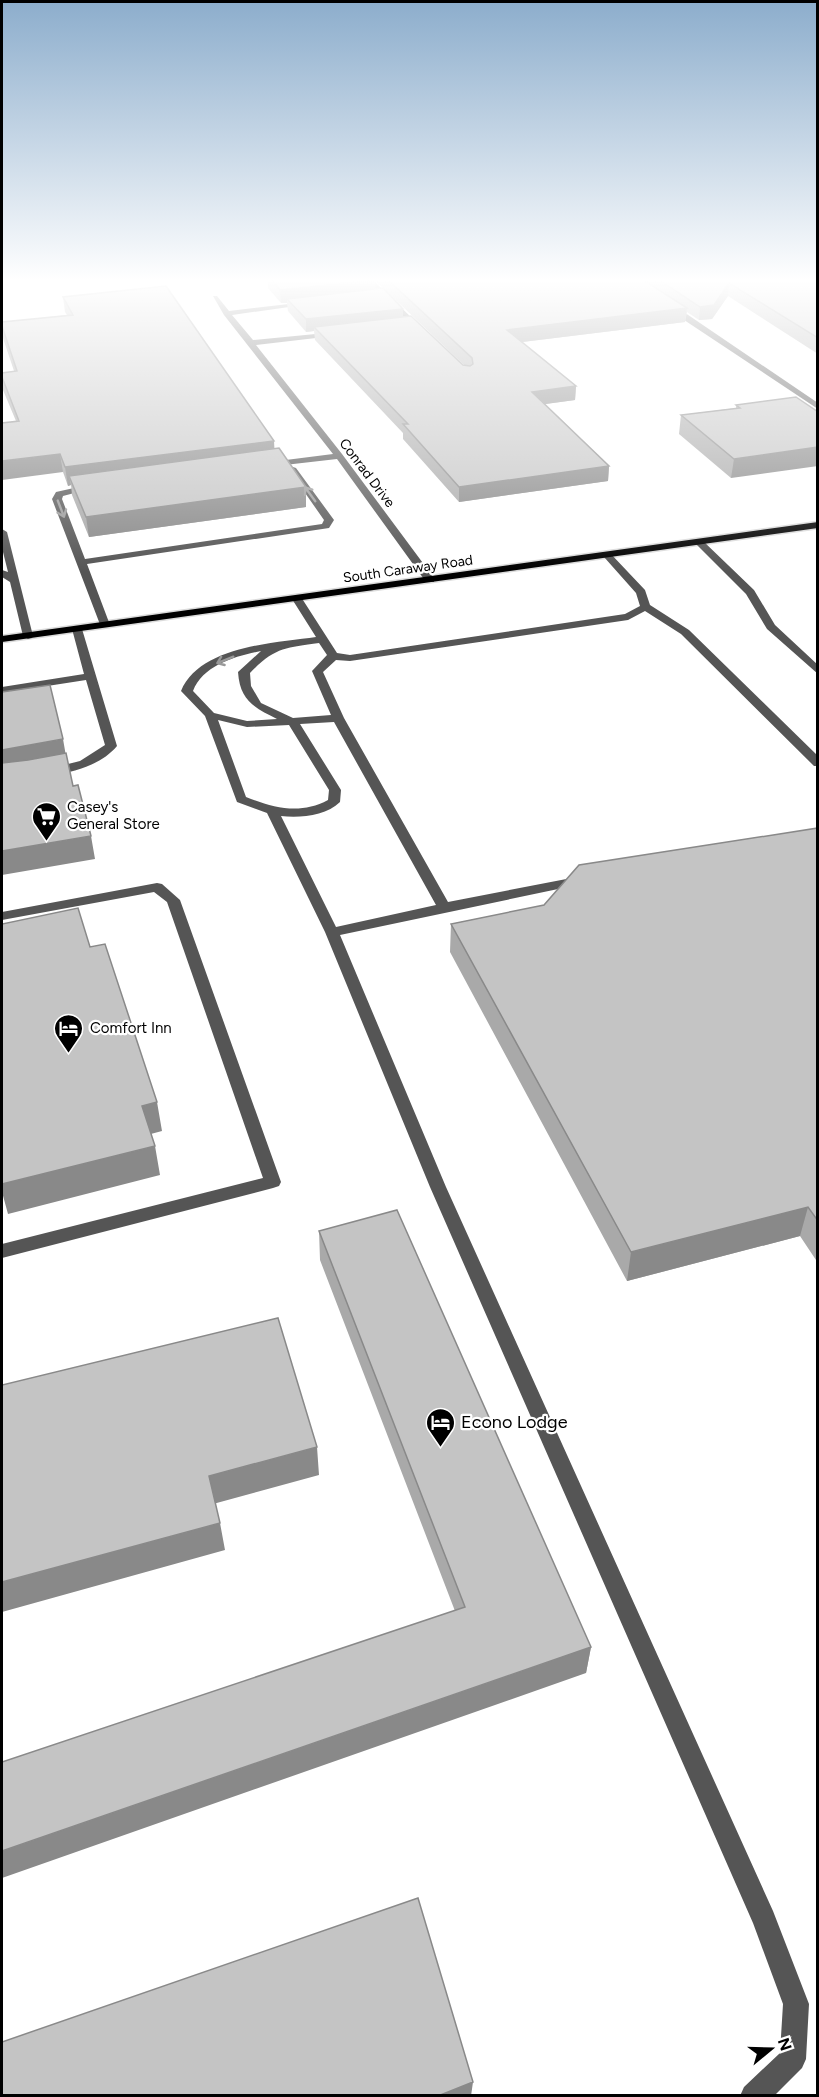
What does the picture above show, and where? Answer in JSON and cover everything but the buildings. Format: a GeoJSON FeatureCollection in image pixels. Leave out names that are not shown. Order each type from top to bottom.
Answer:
{"type":"FeatureCollection","features":[{"type":"Feature","properties":{"kind":"main road","name":"South Caraway Road"},"geometry":{"type":"LineString","coordinates":[[2,639],[818,525]]}},
{"type":"Feature","properties":{"kind":"street","name":"Conrad Drive"},"geometry":{"type":"LineString","coordinates":[[277,377],[339,456],[430,580]]}},
{"type":"Feature","properties":{"kind":"street"},"geometry":{"type":"LineString","coordinates":[[773,377],[818,407]]}},
{"type":"Feature","properties":{"kind":"street"},"geometry":{"type":"LineString","coordinates":[[264,466],[339,456]]}},
{"type":"Feature","properties":{"kind":"street"},"geometry":{"type":"LineString","coordinates":[[82,562],[326,526],[329,520],[288,463]]}},
{"type":"Feature","properties":{"kind":"street"},"geometry":{"type":"LineString","coordinates":[[98,486],[64,491],[57,499],[105,625]]}},
{"type":"Feature","properties":{"kind":"street"},"geometry":{"type":"LineString","coordinates":[[2,532],[28,636]]}},
{"type":"Feature","properties":{"kind":"street"},"geometry":{"type":"LineString","coordinates":[[699,542],[750,591],[771,627],[818,671]]}},
{"type":"Feature","properties":{"kind":"street"},"geometry":{"type":"LineString","coordinates":[[607,555],[641,592],[645,607],[685,632],[818,763]]}},
{"type":"Feature","properties":{"kind":"street"},"geometry":{"type":"LineString","coordinates":[[2,573],[15,581]]}},
{"type":"Feature","properties":{"kind":"street"},"geometry":{"type":"LineString","coordinates":[[297,598],[333,656]]}},
{"type":"Feature","properties":{"kind":"street"},"geometry":{"type":"LineString","coordinates":[[444,907],[338,718],[316,671],[333,656],[350,658],[617,619],[628,617],[645,607]]}},
{"type":"Feature","properties":{"kind":"street"},"geometry":{"type":"LineString","coordinates":[[44,773],[76,768],[99,758],[111,746],[77,629]]}},
{"type":"Feature","properties":{"kind":"street"},"geometry":{"type":"LineString","coordinates":[[277,646],[244,672],[245,686],[257,705],[293,722],[335,790],[334,802],[321,810],[290,814],[273,812],[241,799],[210,715],[187,691],[194,676],[218,662],[247,652],[277,646],[322,639]]}},
{"type":"Feature","properties":{"kind":"street"},"geometry":{"type":"LineString","coordinates":[[2,690],[91,676]]}},
{"type":"Feature","properties":{"kind":"street"},"geometry":{"type":"LineString","coordinates":[[210,715],[247,724],[338,718]]}},
{"type":"Feature","properties":{"kind":"street"},"geometry":{"type":"LineString","coordinates":[[273,812],[332,932],[438,1187],[764,1920],[796,2004],[793,2059],[753,2096]]}},
{"type":"Feature","properties":{"kind":"street"},"geometry":{"type":"LineString","coordinates":[[332,932],[590,878]]}},
{"type":"Feature","properties":{"kind":"street"},"geometry":{"type":"LineString","coordinates":[[2,916],[157,887],[173,900],[273,1182],[2,1251]]}},
{"type":"Feature","properties":{"kind":"place","name":"Casey's General Store"},"geometry":{"type":"Point","coordinates":[46,842]}},
{"type":"Feature","properties":{"kind":"place","name":"Comfort Inn"},"geometry":{"type":"Point","coordinates":[69,1054]}},
{"type":"Feature","properties":{"kind":"place","name":"Econo Lodge"},"geometry":{"type":"Point","coordinates":[440,1448]}}]}
